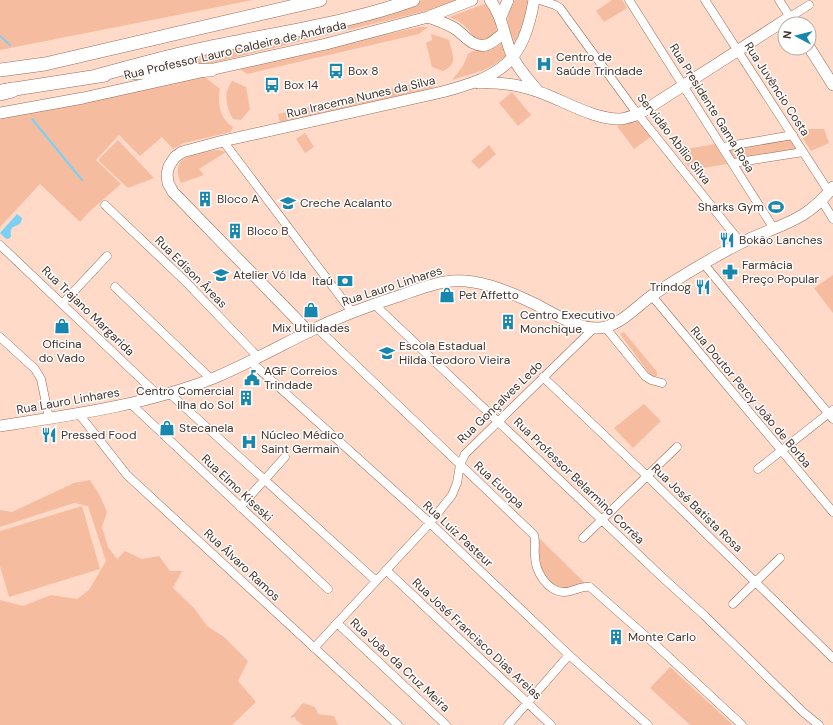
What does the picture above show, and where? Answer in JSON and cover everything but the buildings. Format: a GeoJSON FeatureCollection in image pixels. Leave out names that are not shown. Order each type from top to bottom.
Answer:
{"type":"FeatureCollection","features":[{"type":"Feature","properties":{"kind":"main road"},"geometry":{"type":"LineString","coordinates":[[0,70],[45,64],[320,0]]}},
{"type":"Feature","properties":{"kind":"main road"},"geometry":{"type":"LineString","coordinates":[[4,91],[96,76],[195,50],[318,26],[386,10],[413,0]]}},
{"type":"Feature","properties":{"kind":"main road","name":"Rua Professor Lauro Caldeira de Andrada"},"geometry":{"type":"LineString","coordinates":[[0,113],[84,98],[326,44],[428,17],[472,0]]}},
{"type":"Feature","properties":{"kind":"main road"},"geometry":{"type":"LineString","coordinates":[[490,0],[500,19],[513,57],[518,66],[538,91]]}},
{"type":"Feature","properties":{"kind":"main road"},"geometry":{"type":"LineString","coordinates":[[500,19],[508,0]]}},
{"type":"Feature","properties":{"kind":"main road","name":"Rua Iracema Nunes da Silva"},"geometry":{"type":"LineString","coordinates":[[313,330],[173,192],[168,183],[167,174],[175,157],[182,152],[223,141],[442,92],[471,83],[497,71],[507,64],[513,57],[527,31],[534,0]]}},
{"type":"Feature","properties":{"kind":"main road"},"geometry":{"type":"LineString","coordinates":[[428,17],[441,21],[477,44],[484,45],[491,43],[504,33]]}},
{"type":"Feature","properties":{"kind":"main road"},"geometry":{"type":"LineString","coordinates":[[471,83],[512,84],[538,91],[575,107],[611,118],[622,119],[639,114],[738,51],[777,29]]}},
{"type":"Feature","properties":{"kind":"main road"},"geometry":{"type":"LineString","coordinates":[[815,56],[833,85]]}},
{"type":"Feature","properties":{"kind":"main road"},"geometry":{"type":"LineString","coordinates":[[96,76],[211,70]]}},
{"type":"Feature","properties":{"kind":"main road"},"geometry":{"type":"LineString","coordinates":[[599,327],[623,318],[652,296],[703,263],[741,243],[799,218],[822,201],[831,190]]}},
{"type":"Feature","properties":{"kind":"main road","name":"Rua Lauro Linhares"},"geometry":{"type":"LineString","coordinates":[[0,426],[78,414],[130,403],[211,379],[255,360],[352,312],[441,282],[465,280],[504,290],[572,322],[585,326],[599,327]]}},
{"type":"Feature","properties":{"kind":"street","name":"Servidão Abílio Silva"},"geometry":{"type":"LineString","coordinates":[[540,0],[560,8],[639,114],[741,243]]}},
{"type":"Feature","properties":{"kind":"street","name":"Rua Presidente Gama Rosa"},"geometry":{"type":"LineString","coordinates":[[629,0],[774,229]]}},
{"type":"Feature","properties":{"kind":"street","name":"Rua Juvêncio Costa"},"geometry":{"type":"LineString","coordinates":[[705,0],[803,152],[831,190]]}},
{"type":"Feature","properties":{"kind":"street"},"geometry":{"type":"LineString","coordinates":[[778,0],[789,16]]}},
{"type":"Feature","properties":{"kind":"street"},"geometry":{"type":"LineString","coordinates":[[797,16],[809,5]]}},
{"type":"Feature","properties":{"kind":"street"},"geometry":{"type":"LineString","coordinates":[[723,147],[793,135]]}},
{"type":"Feature","properties":{"kind":"street"},"geometry":{"type":"LineString","coordinates":[[223,141],[352,312]]}},
{"type":"Feature","properties":{"kind":"street"},"geometry":{"type":"LineString","coordinates":[[733,163],[803,152]]}},
{"type":"Feature","properties":{"kind":"street"},"geometry":{"type":"LineString","coordinates":[[822,201],[833,219]]}},
{"type":"Feature","properties":{"kind":"street","name":"Rua Edison Áreas"},"geometry":{"type":"LineString","coordinates":[[105,205],[185,281],[255,360]]}},
{"type":"Feature","properties":{"kind":"street","name":"Rua Trajano Margarida"},"geometry":{"type":"LineString","coordinates":[[0,245],[164,394]]}},
{"type":"Feature","properties":{"kind":"street"},"geometry":{"type":"LineString","coordinates":[[63,303],[107,256]]}},
{"type":"Feature","properties":{"kind":"street"},"geometry":{"type":"LineString","coordinates":[[703,263],[832,414],[758,469]]}},
{"type":"Feature","properties":{"kind":"street"},"geometry":{"type":"LineString","coordinates":[[116,287],[211,379]]}},
{"type":"Feature","properties":{"kind":"street","name":"Rua Doutor Percy João de Borba"},"geometry":{"type":"LineString","coordinates":[[652,296],[833,512]]}},
{"type":"Feature","properties":{"kind":"street","name":"Rua Professor Belarmino Corrêa"},"geometry":{"type":"LineString","coordinates":[[374,304],[819,725]]}},
{"type":"Feature","properties":{"kind":"street"},"geometry":{"type":"LineString","coordinates":[[599,327],[645,376],[651,380],[662,383]]}},
{"type":"Feature","properties":{"kind":"street","name":"Rua Gonçalves Ledo"},"geometry":{"type":"LineString","coordinates":[[314,648],[430,523],[452,495],[457,483],[460,465],[464,454],[543,377],[599,327]]}},
{"type":"Feature","properties":{"kind":"street","name":"Rua Europa"},"geometry":{"type":"LineString","coordinates":[[313,330],[534,535],[534,555],[538,571],[550,586],[556,591],[563,592],[577,590],[584,587],[590,588],[652,642],[742,725]]}},
{"type":"Feature","properties":{"kind":"street"},"geometry":{"type":"LineString","coordinates":[[0,337],[35,369],[41,379],[49,418]]}},
{"type":"Feature","properties":{"kind":"street","name":"Rua Luiz Pasteur"},"geometry":{"type":"LineString","coordinates":[[255,360],[569,654],[648,725]]}},
{"type":"Feature","properties":{"kind":"street","name":"Rua José Batista Rosa"},"geometry":{"type":"LineString","coordinates":[[543,377],[647,476],[833,658]]}},
{"type":"Feature","properties":{"kind":"street"},"geometry":{"type":"LineString","coordinates":[[164,394],[265,480],[376,581]]}},
{"type":"Feature","properties":{"kind":"street","name":"Rua Elmo Kiseski"},"geometry":{"type":"LineString","coordinates":[[130,403],[328,589]]}},
{"type":"Feature","properties":{"kind":"street","name":"Rua Álvaro Ramos"},"geometry":{"type":"LineString","coordinates":[[78,414],[127,475],[398,725]]}},
{"type":"Feature","properties":{"kind":"street"},"geometry":{"type":"LineString","coordinates":[[584,538],[677,447]]}},
{"type":"Feature","properties":{"kind":"street"},"geometry":{"type":"LineString","coordinates":[[240,507],[286,457]]}},
{"type":"Feature","properties":{"kind":"street"},"geometry":{"type":"LineString","coordinates":[[733,604],[780,558]]}},
{"type":"Feature","properties":{"kind":"street","name":"Rua José Francisco Dias Areias"},"geometry":{"type":"LineString","coordinates":[[386,570],[551,725]]}},
{"type":"Feature","properties":{"kind":"street","name":"Rua João da Cruz Meira"},"geometry":{"type":"LineString","coordinates":[[337,623],[446,725]]}},
{"type":"Feature","properties":{"kind":"street"},"geometry":{"type":"LineString","coordinates":[[508,725],[569,654]]}},
{"type":"Feature","properties":{"kind":"shaded area"},"geometry":{"type":"Polygon","coordinates":[[[0,0],[253,0],[0,50],[0,0]]]}},
{"type":"Feature","properties":{"kind":"shaded area"},"geometry":{"type":"Polygon","coordinates":[[[423,0],[459,0],[434,9],[208,64],[172,64],[218,49],[381,14],[423,0]]]}},
{"type":"Feature","properties":{"kind":"shaded area"},"geometry":{"type":"Polygon","coordinates":[[[512,0],[529,0],[522,29],[514,43],[507,21],[512,0]]]}},
{"type":"Feature","properties":{"kind":"shaded area"},"geometry":{"type":"Polygon","coordinates":[[[612,0],[622,0],[627,8],[604,22],[596,11],[612,0]]]}},
{"type":"Feature","properties":{"kind":"shaded area"},"geometry":{"type":"Polygon","coordinates":[[[487,3],[497,22],[496,33],[487,41],[477,39],[460,22],[449,17],[487,3]]]}},
{"type":"Feature","properties":{"kind":"shaded area"},"geometry":{"type":"Polygon","coordinates":[[[419,27],[428,27],[419,34],[247,74],[238,68],[419,27]]]}},
{"type":"Feature","properties":{"kind":"shaded area"},"geometry":{"type":"Polygon","coordinates":[[[431,34],[449,40],[453,54],[453,62],[443,71],[432,67],[426,43],[432,40],[431,34]]]}},
{"type":"Feature","properties":{"kind":"shaded area"},"geometry":{"type":"Polygon","coordinates":[[[503,42],[508,55],[492,66],[481,71],[452,80],[463,66],[468,54],[473,51],[496,47],[503,42]]]}},
{"type":"Feature","properties":{"kind":"shaded area"},"geometry":{"type":"Polygon","coordinates":[[[205,77],[220,89],[220,111],[225,120],[233,127],[231,132],[184,143],[173,149],[162,137],[140,156],[119,135],[96,160],[121,184],[90,211],[80,222],[40,184],[0,227],[0,119],[205,77]]]}},
{"type":"Feature","properties":{"kind":"shaded area"},"geometry":{"type":"Polygon","coordinates":[[[431,80],[438,83],[432,88],[280,123],[278,114],[431,80]]]}},
{"type":"Feature","properties":{"kind":"shaded area"},"geometry":{"type":"Polygon","coordinates":[[[232,81],[246,87],[250,109],[241,120],[233,119],[227,105],[227,90],[232,81]]]}},
{"type":"Feature","properties":{"kind":"shaded area"},"geometry":{"type":"Polygon","coordinates":[[[512,92],[531,115],[518,126],[499,103],[512,92]]]}},
{"type":"Feature","properties":{"kind":"shaded area"},"geometry":{"type":"Polygon","coordinates":[[[640,118],[652,136],[634,149],[617,126],[640,118]]]}},
{"type":"Feature","properties":{"kind":"shaded area"},"geometry":{"type":"Polygon","coordinates":[[[824,129],[829,143],[811,151],[798,131],[824,129]]]}},
{"type":"Feature","properties":{"kind":"shaded area"},"geometry":{"type":"Polygon","coordinates":[[[305,133],[314,147],[305,153],[296,139],[305,133]]]}},
{"type":"Feature","properties":{"kind":"shaded area"},"geometry":{"type":"Polygon","coordinates":[[[791,138],[799,151],[735,161],[727,149],[791,138]]]}},
{"type":"Feature","properties":{"kind":"shaded area"},"geometry":{"type":"Polygon","coordinates":[[[118,140],[154,178],[128,188],[98,160],[118,140]]]}},
{"type":"Feature","properties":{"kind":"shaded area"},"geometry":{"type":"Polygon","coordinates":[[[715,144],[727,164],[691,170],[676,151],[715,144]]]}},
{"type":"Feature","properties":{"kind":"shaded area"},"geometry":{"type":"Polygon","coordinates":[[[489,145],[496,154],[479,169],[471,161],[489,145]]]}},
{"type":"Feature","properties":{"kind":"shaded area"},"geometry":{"type":"Polygon","coordinates":[[[218,150],[226,152],[199,169],[204,175],[181,183],[178,174],[178,166],[182,161],[194,154],[218,150]]]}},
{"type":"Feature","properties":{"kind":"shaded area"},"geometry":{"type":"Polygon","coordinates":[[[833,275],[833,313],[814,288],[833,275]]]}},
{"type":"Feature","properties":{"kind":"shaded area"},"geometry":{"type":"Polygon","coordinates":[[[624,332],[657,372],[657,376],[652,377],[620,334],[624,332]]]}},
{"type":"Feature","properties":{"kind":"shaded area"},"geometry":{"type":"Polygon","coordinates":[[[644,404],[661,421],[633,448],[614,428],[644,404]]]}},
{"type":"Feature","properties":{"kind":"shaded area"},"geometry":{"type":"Polygon","coordinates":[[[90,480],[99,494],[107,512],[102,527],[108,547],[117,559],[125,551],[142,559],[159,556],[170,571],[182,571],[173,588],[194,608],[207,626],[224,637],[248,661],[238,681],[256,702],[232,725],[0,725],[0,600],[23,606],[51,595],[77,599],[89,590],[106,561],[88,506],[74,503],[0,527],[0,510],[12,512],[74,483],[90,480]]]}},
{"type":"Feature","properties":{"kind":"shaded area"},"geometry":{"type":"Polygon","coordinates":[[[82,506],[100,569],[9,597],[0,566],[0,531],[82,506]]]}},
{"type":"Feature","properties":{"kind":"shaded area"},"geometry":{"type":"Polygon","coordinates":[[[539,538],[585,583],[565,589],[553,585],[543,574],[539,564],[539,538]]]}},
{"type":"Feature","properties":{"kind":"shaded area"},"geometry":{"type":"Polygon","coordinates":[[[670,667],[733,725],[690,725],[650,688],[670,667]]]}},
{"type":"Feature","properties":{"kind":"shaded area"},"geometry":{"type":"Polygon","coordinates":[[[303,703],[315,707],[318,714],[334,716],[338,725],[303,725],[296,720],[295,717],[290,718],[303,703]]]}},
{"type":"Feature","properties":{"kind":"water"},"geometry":{"type":"Polygon","coordinates":[[[17,214],[22,218],[19,225],[12,228],[11,237],[8,239],[5,238],[0,233],[17,214]]]}},
{"type":"Feature","properties":{"kind":"waterway"},"geometry":{"type":"LineString","coordinates":[[0,36],[10,45]]}},
{"type":"Feature","properties":{"kind":"waterway"},"geometry":{"type":"LineString","coordinates":[[32,119],[82,180]]}},
{"type":"Feature","properties":{"kind":"place","name":"Centro de Saúde Trindade"},"geometry":{"type":"Point","coordinates":[544,64]}},
{"type":"Feature","properties":{"kind":"place","name":"Box 8"},"geometry":{"type":"Point","coordinates":[336,71]}},
{"type":"Feature","properties":{"kind":"place","name":"Box 14"},"geometry":{"type":"Point","coordinates":[272,85]}},
{"type":"Feature","properties":{"kind":"place","name":"Bloco A"},"geometry":{"type":"Point","coordinates":[205,199]}},
{"type":"Feature","properties":{"kind":"place","name":"Creche Acalanto"},"geometry":{"type":"Point","coordinates":[288,203]}},
{"type":"Feature","properties":{"kind":"place","name":"Sharks Gym"},"geometry":{"type":"Point","coordinates":[776,207]}},
{"type":"Feature","properties":{"kind":"place","name":"Bloco B"},"geometry":{"type":"Point","coordinates":[235,231]}},
{"type":"Feature","properties":{"kind":"place","name":"Bokão Lanches"},"geometry":{"type":"Point","coordinates":[727,240]}},
{"type":"Feature","properties":{"kind":"place","name":"Farmácia Preço Popular"},"geometry":{"type":"Point","coordinates":[730,272]}},
{"type":"Feature","properties":{"kind":"place","name":"Atelier Vó Ida"},"geometry":{"type":"Point","coordinates":[221,275]}},
{"type":"Feature","properties":{"kind":"place","name":"Itaú"},"geometry":{"type":"Point","coordinates":[345,281]}},
{"type":"Feature","properties":{"kind":"place","name":"Trindog"},"geometry":{"type":"Point","coordinates":[703,287]}},
{"type":"Feature","properties":{"kind":"place","name":"Pet Affetto"},"geometry":{"type":"Point","coordinates":[447,295]}},
{"type":"Feature","properties":{"kind":"place","name":"Mix Utilidades"},"geometry":{"type":"Point","coordinates":[311,310]}},
{"type":"Feature","properties":{"kind":"place","name":"Centro Executivo Monchique"},"geometry":{"type":"Point","coordinates":[508,322]}},
{"type":"Feature","properties":{"kind":"place","name":"Oficina do Vado"},"geometry":{"type":"Point","coordinates":[62,326]}},
{"type":"Feature","properties":{"kind":"place","name":"Escola Estadual Hilda Teodoro Vieira"},"geometry":{"type":"Point","coordinates":[387,353]}},
{"type":"Feature","properties":{"kind":"place","name":"AGF Correios Trindade"},"geometry":{"type":"Point","coordinates":[252,378]}},
{"type":"Feature","properties":{"kind":"place","name":"Centro Comercial Ilha do Sol"},"geometry":{"type":"Point","coordinates":[246,398]}},
{"type":"Feature","properties":{"kind":"place","name":"Stecanela"},"geometry":{"type":"Point","coordinates":[167,428]}},
{"type":"Feature","properties":{"kind":"place","name":"Pressed Food"},"geometry":{"type":"Point","coordinates":[49,435]}},
{"type":"Feature","properties":{"kind":"place","name":"Núcleo Médico Saint Germain"},"geometry":{"type":"Point","coordinates":[249,442]}},
{"type":"Feature","properties":{"kind":"place","name":"Monte Carlo"},"geometry":{"type":"Point","coordinates":[616,637]}}]}
